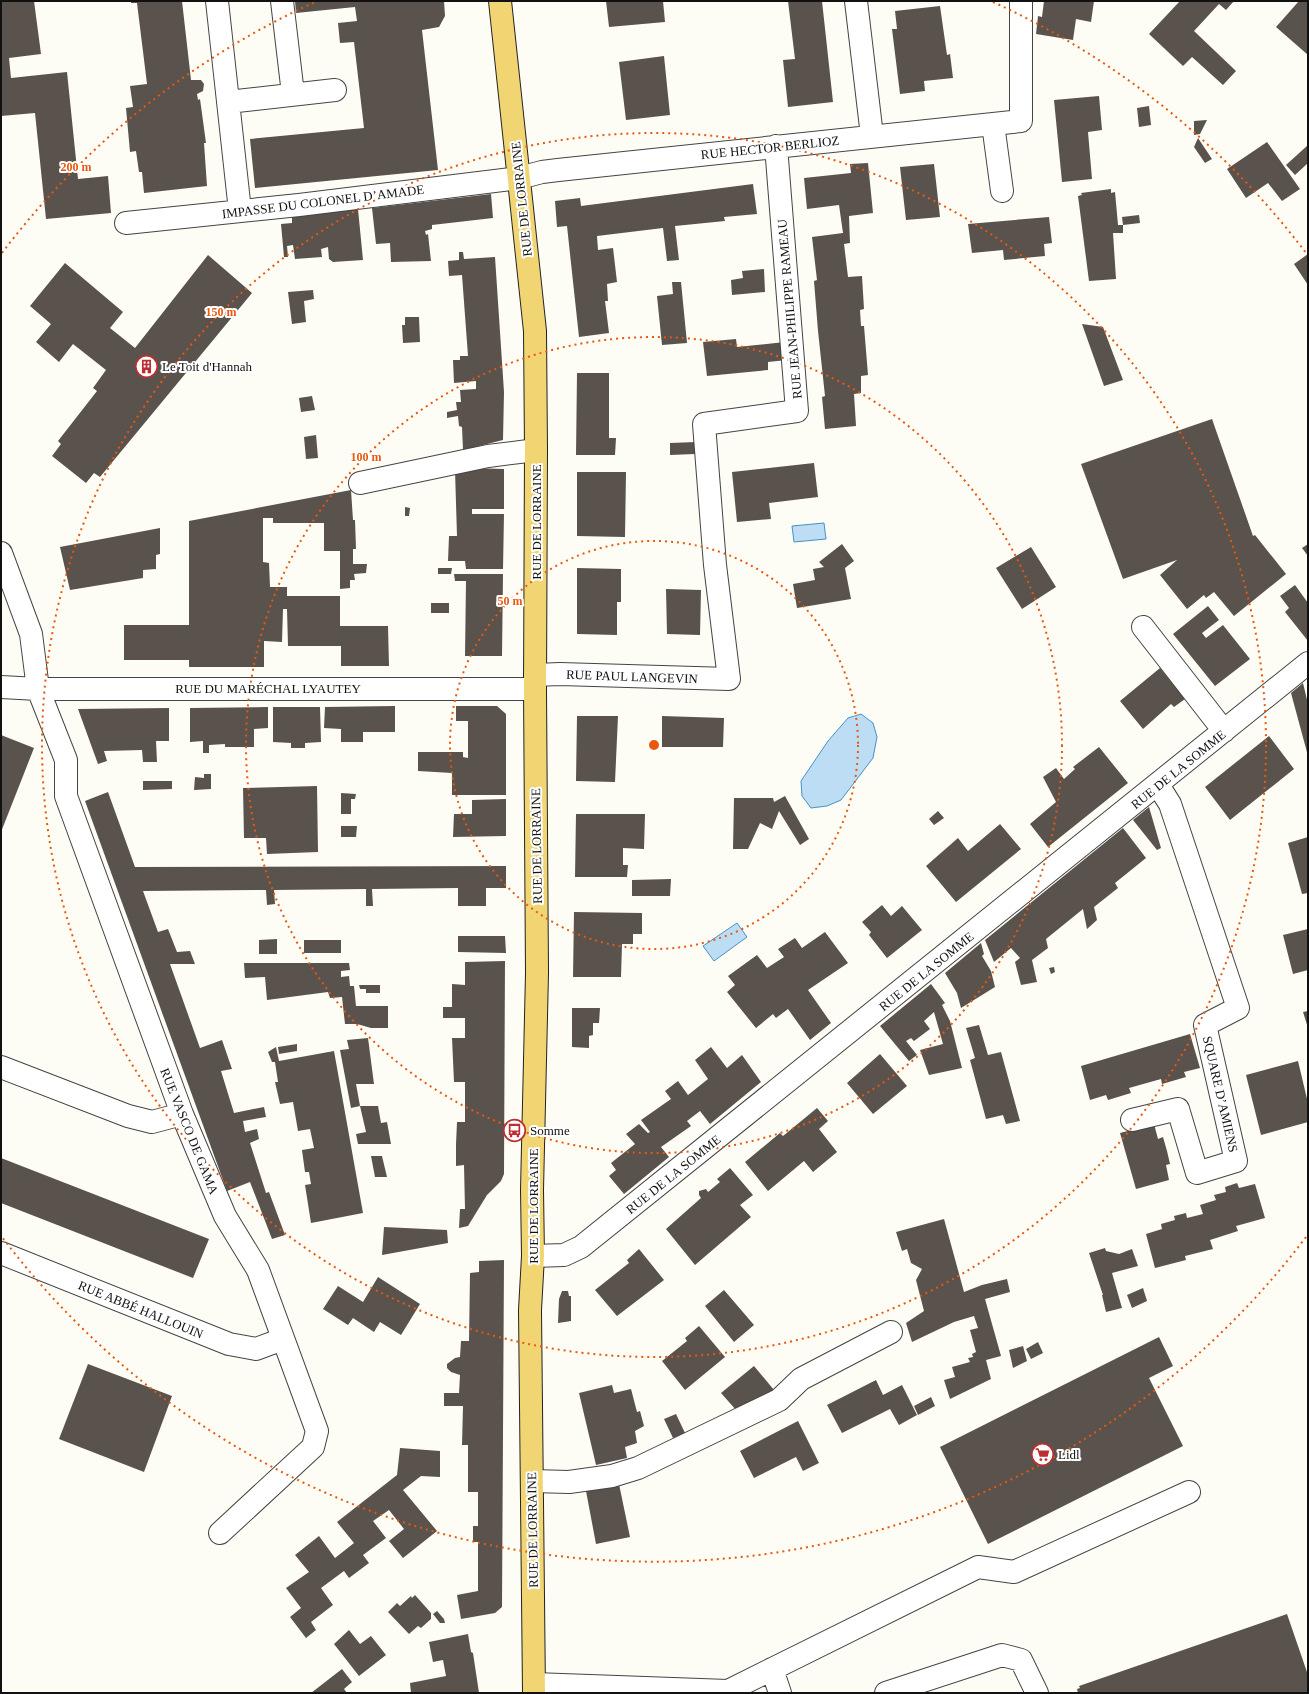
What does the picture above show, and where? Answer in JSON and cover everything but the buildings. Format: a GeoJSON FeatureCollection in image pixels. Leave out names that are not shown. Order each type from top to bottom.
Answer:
{"type":"FeatureCollection","features":[{"type":"Feature","properties":{"kind":"main road","name":"RUE DE LORRAINE"},"geometry":{"type":"LineString","coordinates":[[500,1],[535,331],[537,956],[532,1190],[533,1256],[530,1310],[534,1689]]}},
{"type":"Feature","properties":{"kind":"street"},"geometry":{"type":"LineString","coordinates":[[217,1],[240,211]]}},
{"type":"Feature","properties":{"kind":"street"},"geometry":{"type":"LineString","coordinates":[[282,1],[293,94]]}},
{"type":"Feature","properties":{"kind":"street"},"geometry":{"type":"LineString","coordinates":[[856,1],[872,136]]}},
{"type":"Feature","properties":{"kind":"street","name":"RUE HECTOR BERLIOZ"},"geometry":{"type":"LineString","coordinates":[[519,178],[542,172],[1021,121],[1021,1]]}},
{"type":"Feature","properties":{"kind":"street"},"geometry":{"type":"LineString","coordinates":[[228,102],[335,90]]}},
{"type":"Feature","properties":{"kind":"street"},"geometry":{"type":"LineString","coordinates":[[993,124],[1002,190]]}},
{"type":"Feature","properties":{"kind":"street","name":"RUE JEAN-PHILIPPE RAMEAU"},"geometry":{"type":"LineString","coordinates":[[729,679],[716,565],[704,424],[797,411],[776,146]]}},
{"type":"Feature","properties":{"kind":"street","name":"IMPASSE DU COLONEL D’AMADE"},"geometry":{"type":"LineString","coordinates":[[126,222],[240,211],[519,178]]}},
{"type":"Feature","properties":{"kind":"street"},"geometry":{"type":"LineString","coordinates":[[360,483],[488,456],[536,450]]}},
{"type":"Feature","properties":{"kind":"street","name":"RUE VASCO DE GAMA"},"geometry":{"type":"LineString","coordinates":[[1,553],[31,634],[38,689],[66,760],[66,796],[182,1114],[225,1216],[258,1270],[317,1431],[313,1447],[220,1533]]}},
{"type":"Feature","properties":{"kind":"street"},"geometry":{"type":"LineString","coordinates":[[1143,627],[1224,731]]}},
{"type":"Feature","properties":{"kind":"street","name":"RUE DE LA SOMME"},"geometry":{"type":"LineString","coordinates":[[533,1256],[564,1255],[581,1247],[1308,663]]}},
{"type":"Feature","properties":{"kind":"street","name":"RUE PAUL LANGEVIN"},"geometry":{"type":"LineString","coordinates":[[535,682],[560,674],[729,679]]}},
{"type":"Feature","properties":{"kind":"street","name":"RUE DU MARÉCHAL LYAUTEY"},"geometry":{"type":"LineString","coordinates":[[1,687],[38,689],[535,682]]}},
{"type":"Feature","properties":{"kind":"street","name":"SQUARE D’AMIENS"},"geometry":{"type":"LineString","coordinates":[[1132,1120],[1178,1109],[1197,1173],[1236,1161],[1206,1026],[1238,1008],[1170,804],[1158,785]]}},
{"type":"Feature","properties":{"kind":"street"},"geometry":{"type":"LineString","coordinates":[[1,1067],[128,1116],[152,1122],[182,1114]]}},
{"type":"Feature","properties":{"kind":"street","name":"RUE ABBÉ HALLOUIN"},"geometry":{"type":"LineString","coordinates":[[1,1253],[229,1344],[256,1349],[283,1339]]}},
{"type":"Feature","properties":{"kind":"street"},"geometry":{"type":"LineString","coordinates":[[532,1481],[569,1482],[612,1476],[638,1468],[779,1400],[800,1378],[891,1332]]}},
{"type":"Feature","properties":{"kind":"street"},"geometry":{"type":"LineString","coordinates":[[534,1689],[728,1691],[978,1567],[1014,1572],[1189,1492]]}},
{"type":"Feature","properties":{"kind":"street"},"geometry":{"type":"LineString","coordinates":[[886,1693],[1002,1655],[1021,1660],[1037,1693]]}},
{"type":"Feature","properties":{"kind":"street"},"geometry":{"type":"LineString","coordinates":[[772,1669],[780,1693]]}},
{"type":"Feature","properties":{"kind":"water"},"geometry":{"type":"Polygon","coordinates":[[[824,523],[826,539],[794,542],[792,526],[824,523]]]}},
{"type":"Feature","properties":{"kind":"water"},"geometry":{"type":"Polygon","coordinates":[[[861,714],[873,723],[877,737],[873,758],[841,800],[827,806],[811,808],[802,796],[801,781],[828,741],[848,718],[861,714]]]}},
{"type":"Feature","properties":{"kind":"water"},"geometry":{"type":"Polygon","coordinates":[[[737,923],[747,937],[714,961],[703,946],[737,923]]]}},
{"type":"Feature","properties":{"kind":"place","name":"Le Toit d'Hannah"},"geometry":{"type":"Point","coordinates":[146,366]}},
{"type":"Feature","properties":{"kind":"place","name":"Somme"},"geometry":{"type":"Point","coordinates":[515,1130]}},
{"type":"Feature","properties":{"kind":"place","name":"Lidl"},"geometry":{"type":"Point","coordinates":[1042,1454]}}]}
